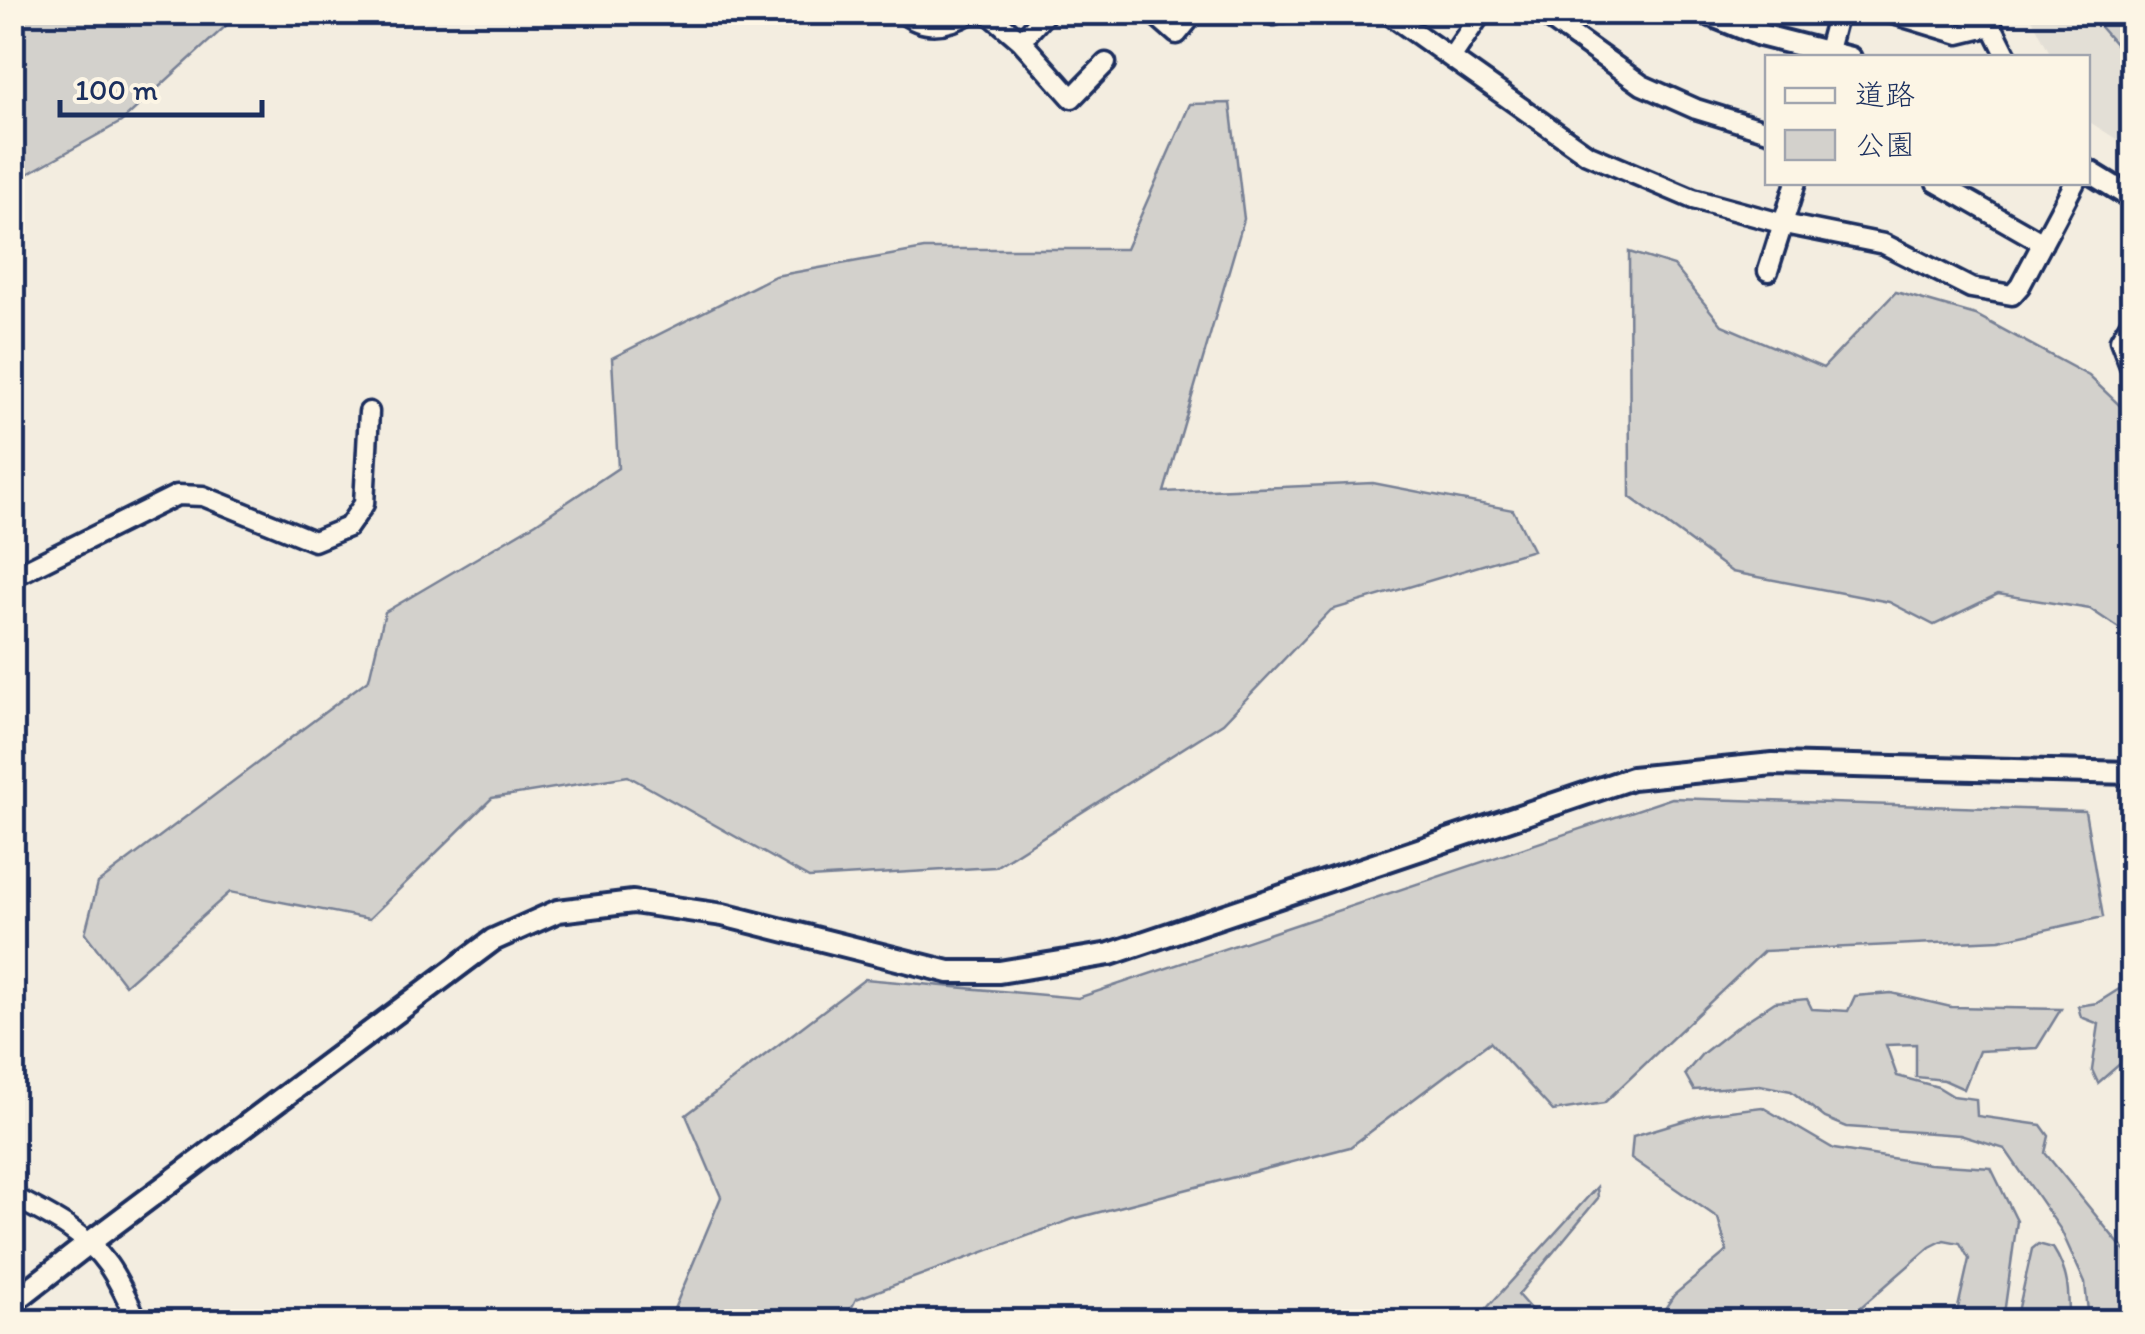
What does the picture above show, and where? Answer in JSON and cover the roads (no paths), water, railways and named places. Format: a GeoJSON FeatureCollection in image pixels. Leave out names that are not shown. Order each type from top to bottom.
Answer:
{"type":"FeatureCollection","features":[{"type":"Feature","properties":{"kind":"street"},"geometry":{"type":"LineString","coordinates":[[902,12],[913,21],[935,26],[956,22],[972,12]]}},
{"type":"Feature","properties":{"kind":"street"},"geometry":{"type":"LineString","coordinates":[[987,12],[1021,41],[1072,98],[1106,62]]}},
{"type":"Feature","properties":{"kind":"street"},"geometry":{"type":"LineString","coordinates":[[1021,41],[1047,12]]}},
{"type":"Feature","properties":{"kind":"street"},"geometry":{"type":"LineString","coordinates":[[1152,12],[1177,34],[1195,12]]}},
{"type":"Feature","properties":{"kind":"street"},"geometry":{"type":"LineString","coordinates":[[1264,12],[1274,16],[1284,12]]}},
{"type":"Feature","properties":{"kind":"street"},"geometry":{"type":"LineString","coordinates":[[1386,12],[1587,154],[1693,199],[1784,224],[1884,244],[1972,288],[2012,295],[2073,185]]}},
{"type":"Feature","properties":{"kind":"street"},"geometry":{"type":"LineString","coordinates":[[1451,58],[1482,12]]}},
{"type":"Feature","properties":{"kind":"street"},"geometry":{"type":"LineString","coordinates":[[1540,12],[1642,85],[1696,109],[1765,129]]}},
{"type":"Feature","properties":{"kind":"street"},"geometry":{"type":"LineString","coordinates":[[1704,12],[1760,35],[1827,54],[1838,12]]}},
{"type":"Feature","properties":{"kind":"street"},"geometry":{"type":"LineString","coordinates":[[1886,12],[1960,34],[1990,19],[2007,55]]}},
{"type":"Feature","properties":{"kind":"street"},"geometry":{"type":"LineString","coordinates":[[2090,171],[2132,198]]}},
{"type":"Feature","properties":{"kind":"street"},"geometry":{"type":"LineString","coordinates":[[1768,270],[1795,185]]}},
{"type":"Feature","properties":{"kind":"street"},"geometry":{"type":"LineString","coordinates":[[1941,185],[2043,242]]}},
{"type":"Feature","properties":{"kind":"street"},"geometry":{"type":"LineString","coordinates":[[2132,320],[2120,340],[2132,371]]}},
{"type":"Feature","properties":{"kind":"street"},"geometry":{"type":"LineString","coordinates":[[12,577],[178,495],[203,496],[314,541],[348,528],[364,504],[369,412]]}},
{"type":"Feature","properties":{"kind":"street"},"geometry":{"type":"LineString","coordinates":[[12,1303],[493,940],[558,911],[633,902],[724,915],[949,972],[999,972],[1110,954],[1632,778],[1773,764],[2132,773]]}},
{"type":"Feature","properties":{"kind":"street"},"geometry":{"type":"LineString","coordinates":[[12,1196],[89,1242],[109,1266],[138,1322]]}}]}
